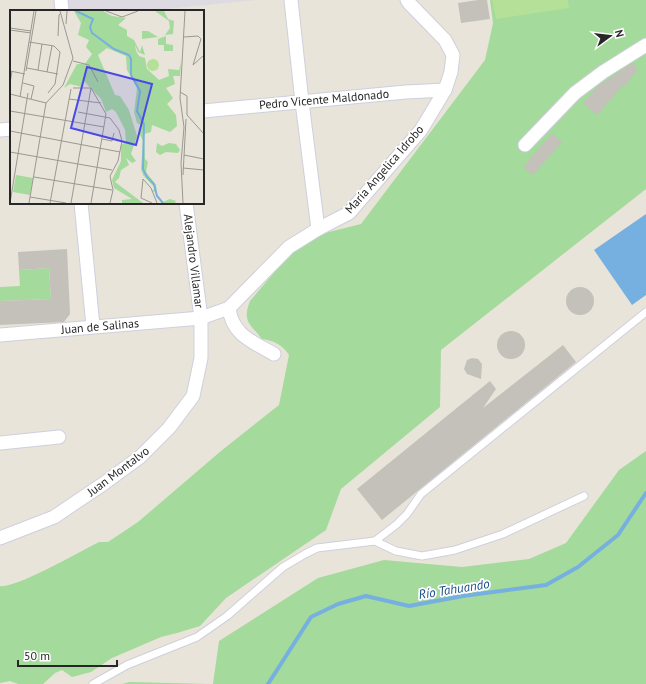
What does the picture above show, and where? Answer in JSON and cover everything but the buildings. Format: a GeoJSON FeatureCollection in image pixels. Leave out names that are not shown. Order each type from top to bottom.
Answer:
{"type":"FeatureCollection","features":[{"type":"Feature","properties":{"kind":"street"},"geometry":{"type":"LineString","coordinates":[[61,0],[62,10]]}},
{"type":"Feature","properties":{"kind":"street"},"geometry":{"type":"LineString","coordinates":[[292,0],[302,102],[318,229]]}},
{"type":"Feature","properties":{"kind":"street","name":"María Angelica Idrobo"},"geometry":{"type":"LineString","coordinates":[[201,318],[228,308],[289,247],[318,229],[349,213],[421,130],[445,90],[453,55],[445,40],[418,6],[408,3],[407,0]]}},
{"type":"Feature","properties":{"kind":"street"},"geometry":{"type":"LineString","coordinates":[[525,145],[575,93],[603,72],[644,47],[646,44]]}},
{"type":"Feature","properties":{"kind":"street","name":"Pedro Vicente Maldonado"},"geometry":{"type":"LineString","coordinates":[[204,111],[406,92],[445,90]]}},
{"type":"Feature","properties":{"kind":"street"},"geometry":{"type":"LineString","coordinates":[[0,130],[10,129]]}},
{"type":"Feature","properties":{"kind":"street"},"geometry":{"type":"LineString","coordinates":[[81,204],[92,326]]}},
{"type":"Feature","properties":{"kind":"street","name":"Alejandro Villamar"},"geometry":{"type":"LineString","coordinates":[[186,204],[201,318]]}},
{"type":"Feature","properties":{"kind":"street"},"geometry":{"type":"LineString","coordinates":[[228,308],[230,316],[242,336],[274,354]]}},
{"type":"Feature","properties":{"kind":"street","name":"Juan de Salinas"},"geometry":{"type":"LineString","coordinates":[[0,335],[92,326],[201,318]]}},
{"type":"Feature","properties":{"kind":"street","name":"Juan Montalvo"},"geometry":{"type":"LineString","coordinates":[[0,538],[54,517],[140,457],[169,428],[193,396],[201,358],[201,318]]}},
{"type":"Feature","properties":{"kind":"street"},"geometry":{"type":"LineString","coordinates":[[0,443],[59,437]]}},
{"type":"Feature","properties":{"kind":"lane"},"geometry":{"type":"LineString","coordinates":[[93,684],[127,665],[197,638],[227,616],[283,567],[305,554],[317,548],[375,541],[407,514],[421,494],[646,312]]}},
{"type":"Feature","properties":{"kind":"lane"},"geometry":{"type":"LineString","coordinates":[[375,541],[396,551],[422,556],[455,550],[503,534],[584,496]]}},
{"type":"Feature","properties":{"kind":"shaded area"},"geometry":{"type":"Polygon","coordinates":[[[63,0],[257,0],[155,10],[64,10],[63,0]]]}},
{"type":"Feature","properties":{"kind":"green space"},"geometry":{"type":"Polygon","coordinates":[[[490,0],[646,0],[646,189],[441,350],[440,407],[341,489],[326,530],[226,598],[200,626],[161,637],[112,658],[91,672],[72,677],[62,670],[55,673],[43,684],[18,684],[10,681],[0,683],[0,586],[19,582],[64,561],[99,542],[108,542],[138,522],[221,451],[279,405],[289,355],[284,348],[262,339],[248,322],[247,313],[250,301],[293,250],[321,234],[361,224],[485,60],[493,23],[490,0]]]}},
{"type":"Feature","properties":{"kind":"green space"},"geometry":{"type":"Polygon","coordinates":[[[492,0],[568,0],[569,8],[496,19],[492,0]]]}},
{"type":"Feature","properties":{"kind":"green space"},"geometry":{"type":"Polygon","coordinates":[[[49,268],[51,299],[0,301],[0,287],[20,286],[19,270],[49,268]]]}},
{"type":"Feature","properties":{"kind":"green space"},"geometry":{"type":"Polygon","coordinates":[[[646,451],[646,684],[213,684],[219,641],[318,578],[384,560],[462,567],[529,559],[566,543],[619,470],[646,451]]]}},
{"type":"Feature","properties":{"kind":"green space"},"geometry":{"type":"Polygon","coordinates":[[[130,682],[210,684],[122,684],[130,682]]]}},
{"type":"Feature","properties":{"kind":"water"},"geometry":{"type":"Polygon","coordinates":[[[646,214],[646,295],[632,305],[594,250],[646,214]]]}},
{"type":"Feature","properties":{"kind":"waterway","name":"Río Tahuando"},"geometry":{"type":"LineString","coordinates":[[268,684],[311,617],[338,604],[366,596],[409,606],[463,596],[546,585],[578,567],[618,535],[646,493]]}}]}
